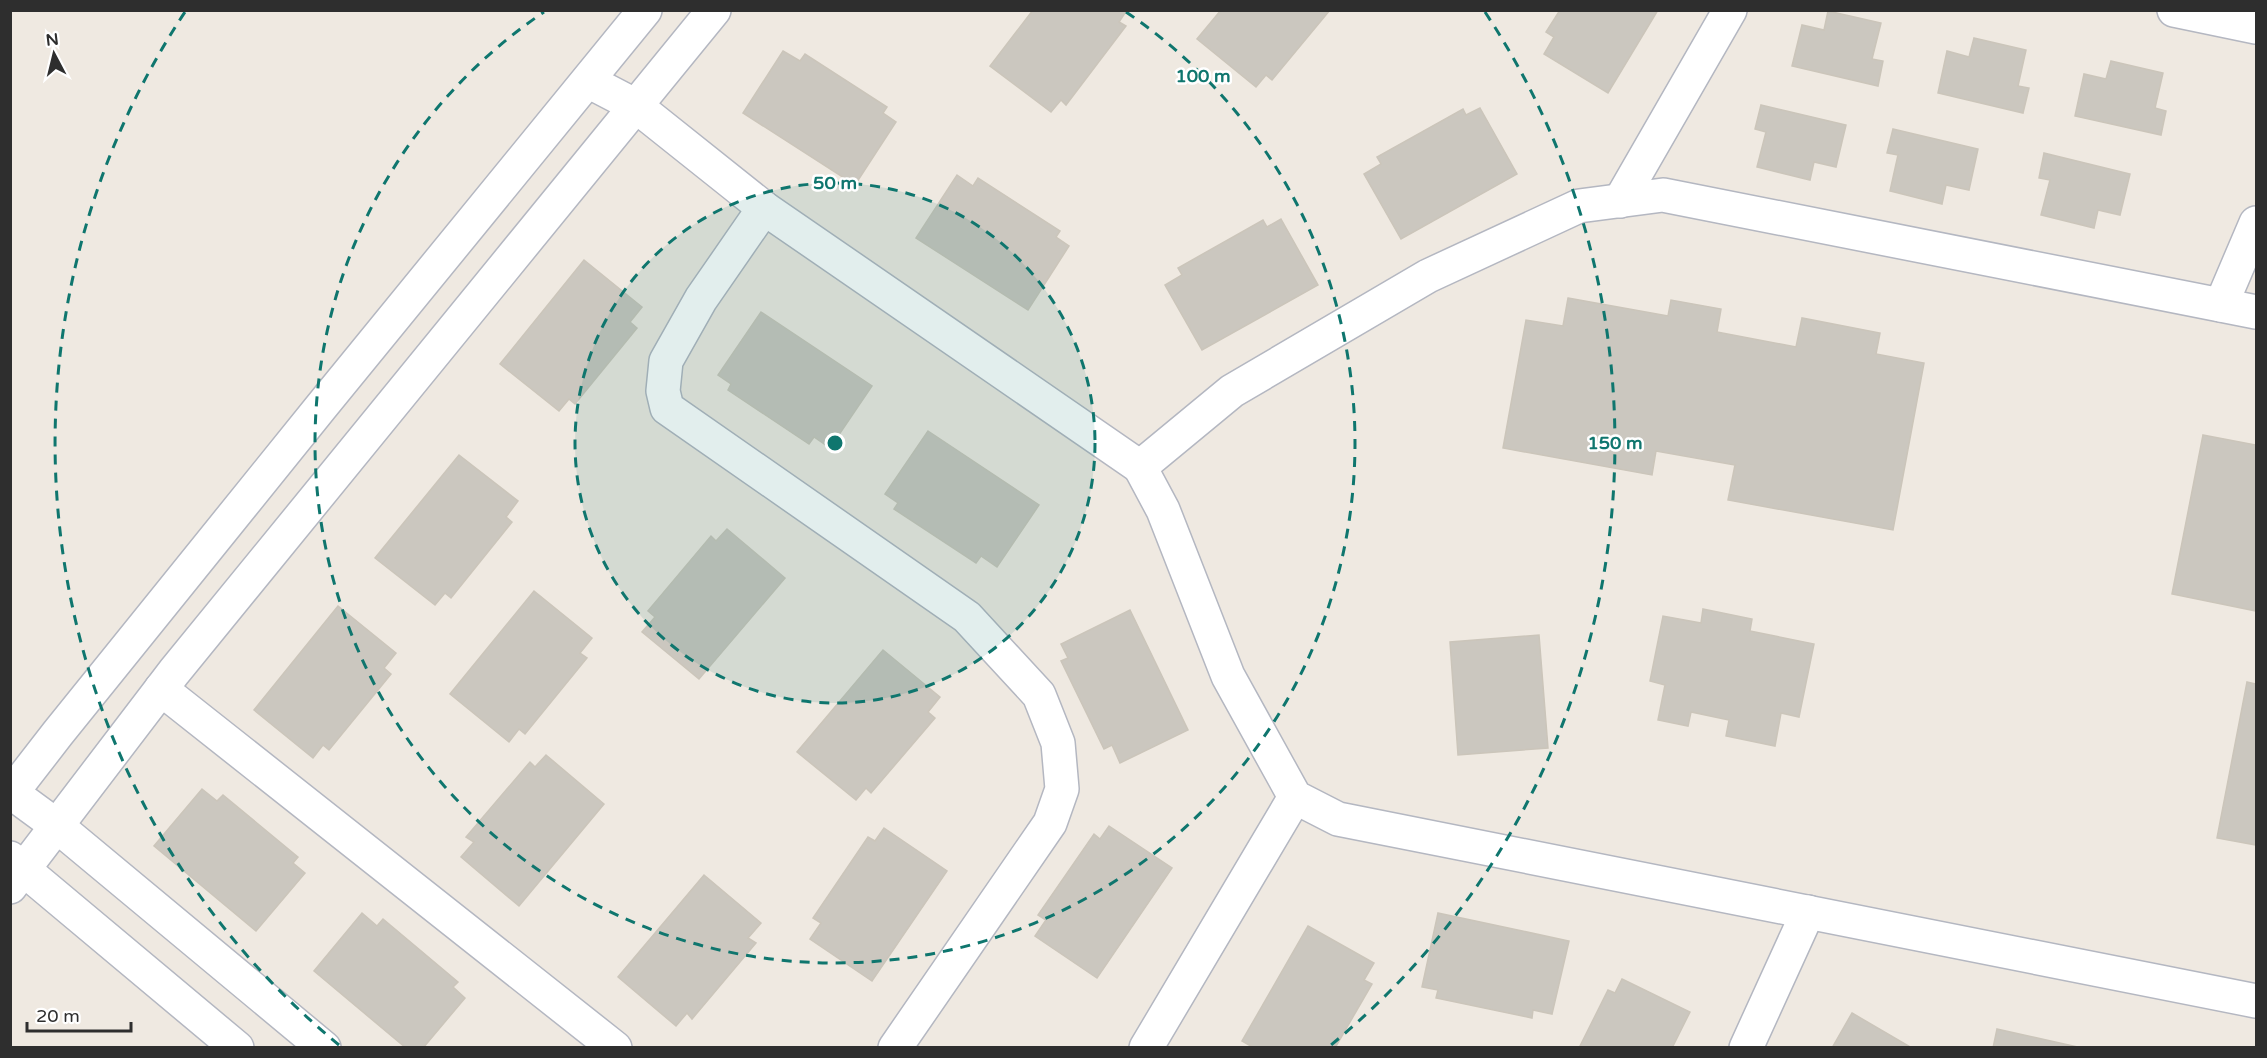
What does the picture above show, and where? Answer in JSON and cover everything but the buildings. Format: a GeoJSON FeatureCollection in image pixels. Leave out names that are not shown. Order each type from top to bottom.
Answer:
{"type":"FeatureCollection","features":[{"type":"Feature","properties":{"kind":"street"},"geometry":{"type":"LineString","coordinates":[[324,1047],[57,826],[11,794],[321,407],[645,10]]}},
{"type":"Feature","properties":{"kind":"street"},"geometry":{"type":"LineString","coordinates":[[237,1047],[15,872],[57,826],[161,689],[714,10]]}},
{"type":"Feature","properties":{"kind":"street"},"geometry":{"type":"LineString","coordinates":[[1620,201],[1730,10]]}},
{"type":"Feature","properties":{"kind":"street"},"geometry":{"type":"LineString","coordinates":[[2174,10],[2256,27]]}},
{"type":"Feature","properties":{"kind":"street"},"geometry":{"type":"LineString","coordinates":[[588,81],[636,106],[764,208],[1140,467],[1163,510],[1228,676],[1295,797],[1338,819],[2256,1000]]}},
{"type":"Feature","properties":{"kind":"street"},"geometry":{"type":"LineString","coordinates":[[1140,467],[1232,391],[1428,276],[1579,206],[1663,195],[2256,312]]}},
{"type":"Feature","properties":{"kind":"street"},"geometry":{"type":"LineString","coordinates":[[764,208],[701,299],[666,361],[663,391],[667,408],[967,617],[1039,695],[1058,743],[1062,789],[1050,823],[895,1047]]}},
{"type":"Feature","properties":{"kind":"street"},"geometry":{"type":"LineString","coordinates":[[2221,305],[2256,223]]}},
{"type":"Feature","properties":{"kind":"street"},"geometry":{"type":"LineString","coordinates":[[161,689],[615,1047]]}},
{"type":"Feature","properties":{"kind":"street"},"geometry":{"type":"LineString","coordinates":[[1146,1047],[1295,797]]}},
{"type":"Feature","properties":{"kind":"street"},"geometry":{"type":"LineString","coordinates":[[1746,1047],[1808,912]]}}]}
